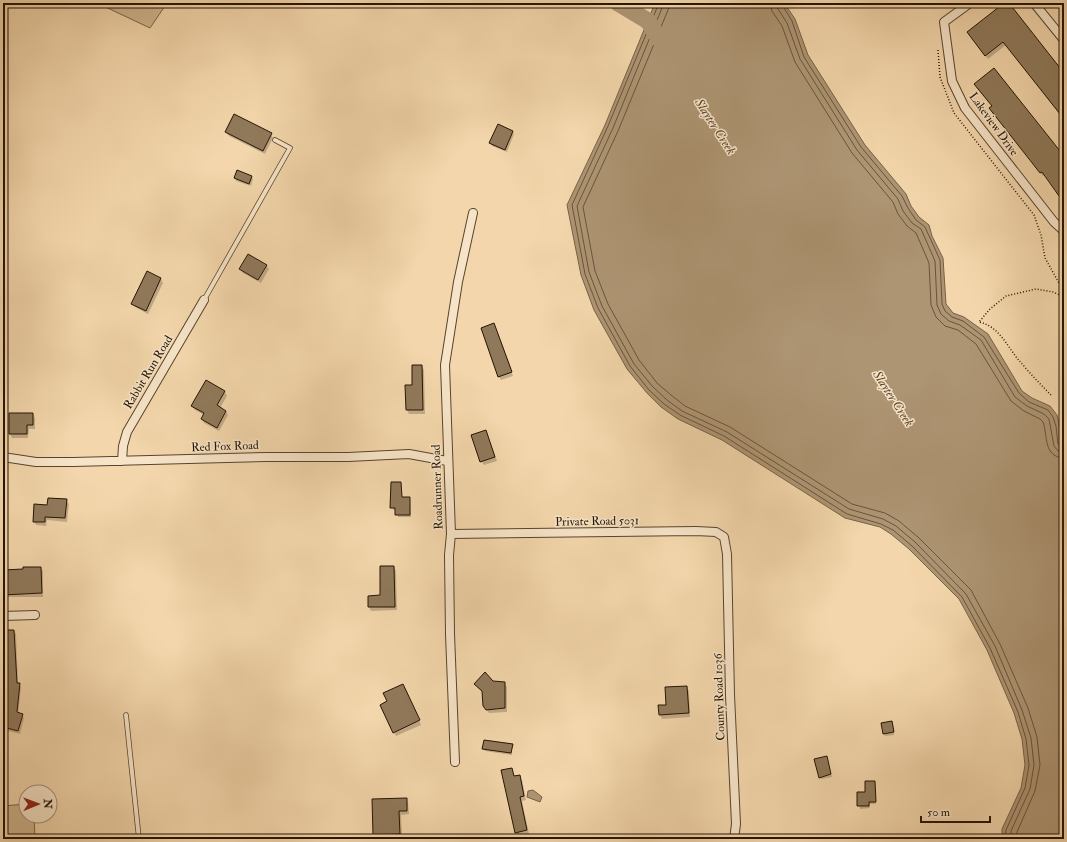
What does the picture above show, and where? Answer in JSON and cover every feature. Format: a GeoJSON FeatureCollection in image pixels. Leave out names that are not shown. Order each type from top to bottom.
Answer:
{"type":"FeatureCollection","features":[{"type":"Feature","properties":{"kind":"street","name":"Lakeview Drive"},"geometry":{"type":"LineString","coordinates":[[970,3],[944,22],[952,81],[965,108],[1054,222],[1064,231]]}},
{"type":"Feature","properties":{"kind":"street"},"geometry":{"type":"LineString","coordinates":[[1034,3],[1064,40]]}},
{"type":"Feature","properties":{"kind":"street","name":"Roadrunner Road"},"geometry":{"type":"LineString","coordinates":[[455,762],[450,618],[449,556],[451,534],[447,461],[445,365],[456,289],[473,214]]}},
{"type":"Feature","properties":{"kind":"street","name":"Rabbit Run Road"},"geometry":{"type":"LineString","coordinates":[[122,461],[123,446],[127,432],[204,300]]}},
{"type":"Feature","properties":{"kind":"street","name":"Red Fox Road"},"geometry":{"type":"LineString","coordinates":[[3,457],[55,462],[266,457],[348,457],[408,454],[447,461]]}},
{"type":"Feature","properties":{"kind":"street","name":"Private Road 5031"},"geometry":{"type":"LineString","coordinates":[[451,534],[710,531],[722,534],[724,537],[727,554]]}},
{"type":"Feature","properties":{"kind":"street","name":"County Road 1036"},"geometry":{"type":"LineString","coordinates":[[727,554],[730,695],[735,804],[734,839]]}},
{"type":"Feature","properties":{"kind":"street"},"geometry":{"type":"LineString","coordinates":[[3,616],[36,615]]}},
{"type":"Feature","properties":{"kind":"lane"},"geometry":{"type":"LineString","coordinates":[[204,300],[290,148],[275,140]]}},
{"type":"Feature","properties":{"kind":"lane"},"geometry":{"type":"LineString","coordinates":[[126,715],[139,839]]}},
{"type":"Feature","properties":{"kind":"path"},"geometry":{"type":"LineString","coordinates":[[1051,395],[1017,358],[1000,335],[994,329],[980,322],[990,309],[1006,296],[1036,289],[1053,292],[1064,297]]}},
{"type":"Feature","properties":{"kind":"shaded area"},"geometry":{"type":"Polygon","coordinates":[[[97,3],[167,3],[150,28],[97,3]]]}},
{"type":"Feature","properties":{"kind":"shaded area"},"geometry":{"type":"Polygon","coordinates":[[[18,805],[18,824],[34,824],[35,839],[3,839],[3,806],[18,805]]]}},
{"type":"Feature","properties":{"kind":"water"},"geometry":{"type":"Polygon","coordinates":[[[655,3],[784,3],[795,19],[808,55],[865,145],[906,194],[911,206],[919,217],[929,225],[932,236],[943,258],[946,304],[953,313],[964,317],[988,334],[1022,391],[1032,398],[1050,406],[1057,415],[1064,447],[1064,839],[1002,839],[1002,829],[1021,788],[1025,765],[1022,739],[1014,713],[987,650],[959,599],[909,549],[891,534],[880,527],[845,518],[722,440],[678,419],[661,407],[627,369],[594,310],[581,275],[567,205],[605,125],[655,3]]]}},
{"type":"Feature","properties":{"kind":"water"},"geometry":{"type":"Polygon","coordinates":[[[533,790],[542,797],[540,802],[527,797],[528,791],[533,790]]]}},
{"type":"Feature","properties":{"kind":"building"},"geometry":{"type":"Polygon","coordinates":[[[1004,3],[1009,3],[1064,73],[1064,119],[1003,42],[985,56],[967,32],[1004,3]]]}},
{"type":"Feature","properties":{"kind":"building"},"geometry":{"type":"Polygon","coordinates":[[[994,68],[1064,156],[1064,192],[1059,196],[1042,172],[1040,173],[989,108],[992,106],[974,84],[994,68]]]}},
{"type":"Feature","properties":{"kind":"building"},"geometry":{"type":"Polygon","coordinates":[[[234,114],[272,133],[263,151],[225,132],[234,114]]]}},
{"type":"Feature","properties":{"kind":"building"},"geometry":{"type":"Polygon","coordinates":[[[498,124],[513,131],[505,150],[489,143],[498,124]]]}},
{"type":"Feature","properties":{"kind":"building"},"geometry":{"type":"Polygon","coordinates":[[[237,170],[252,176],[249,184],[234,178],[237,170]]]}},
{"type":"Feature","properties":{"kind":"building"},"geometry":{"type":"Polygon","coordinates":[[[248,254],[267,265],[258,280],[239,269],[248,254]]]}},
{"type":"Feature","properties":{"kind":"building"},"geometry":{"type":"Polygon","coordinates":[[[147,271],[161,278],[146,311],[131,304],[147,271]]]}},
{"type":"Feature","properties":{"kind":"building"},"geometry":{"type":"Polygon","coordinates":[[[494,323],[512,372],[498,377],[481,328],[494,323]]]}},
{"type":"Feature","properties":{"kind":"building"},"geometry":{"type":"Polygon","coordinates":[[[412,365],[422,365],[423,410],[406,410],[405,385],[412,385],[412,365]]]}},
{"type":"Feature","properties":{"kind":"building"},"geometry":{"type":"Polygon","coordinates":[[[206,380],[225,391],[217,405],[226,411],[217,428],[201,419],[204,413],[191,406],[206,380]]]}},
{"type":"Feature","properties":{"kind":"building"},"geometry":{"type":"Polygon","coordinates":[[[9,413],[33,413],[33,425],[27,425],[27,434],[9,434],[9,413]]]}},
{"type":"Feature","properties":{"kind":"building"},"geometry":{"type":"Polygon","coordinates":[[[486,430],[495,457],[480,462],[471,435],[486,430]]]}},
{"type":"Feature","properties":{"kind":"building"},"geometry":{"type":"Polygon","coordinates":[[[391,482],[401,482],[402,497],[410,497],[410,515],[395,515],[395,508],[390,508],[391,482]]]}},
{"type":"Feature","properties":{"kind":"building"},"geometry":{"type":"Polygon","coordinates":[[[48,498],[67,499],[65,518],[45,517],[45,522],[33,522],[34,504],[47,505],[48,498]]]}},
{"type":"Feature","properties":{"kind":"building"},"geometry":{"type":"Polygon","coordinates":[[[380,566],[394,566],[395,607],[368,607],[368,596],[380,595],[380,566]]]}},
{"type":"Feature","properties":{"kind":"building"},"geometry":{"type":"Polygon","coordinates":[[[23,567],[41,567],[42,593],[3,595],[3,570],[23,569],[23,567]]]}},
{"type":"Feature","properties":{"kind":"building"},"geometry":{"type":"Polygon","coordinates":[[[3,630],[14,630],[17,683],[20,683],[17,712],[23,714],[18,731],[3,727],[3,630]]]}},
{"type":"Feature","properties":{"kind":"building"},"geometry":{"type":"Polygon","coordinates":[[[485,672],[493,681],[505,682],[505,708],[486,710],[483,706],[482,691],[474,684],[485,672]]]}},
{"type":"Feature","properties":{"kind":"building"},"geometry":{"type":"Polygon","coordinates":[[[403,684],[420,720],[393,733],[380,705],[387,701],[383,693],[403,684]]]}},
{"type":"Feature","properties":{"kind":"building"},"geometry":{"type":"Polygon","coordinates":[[[687,686],[689,713],[659,715],[658,705],[666,705],[665,687],[687,686]]]}},
{"type":"Feature","properties":{"kind":"building"},"geometry":{"type":"Polygon","coordinates":[[[892,721],[894,732],[883,734],[881,723],[892,721]]]}},
{"type":"Feature","properties":{"kind":"building"},"geometry":{"type":"Polygon","coordinates":[[[484,740],[513,744],[511,753],[482,749],[484,740]]]}},
{"type":"Feature","properties":{"kind":"building"},"geometry":{"type":"Polygon","coordinates":[[[827,756],[831,774],[819,778],[814,759],[827,756]]]}},
{"type":"Feature","properties":{"kind":"building"},"geometry":{"type":"Polygon","coordinates":[[[512,768],[514,776],[520,775],[524,796],[520,797],[527,830],[515,833],[501,770],[512,768]]]}},
{"type":"Feature","properties":{"kind":"building"},"geometry":{"type":"Polygon","coordinates":[[[865,781],[875,781],[876,802],[869,802],[869,806],[857,806],[857,792],[865,792],[865,781]]]}},
{"type":"Feature","properties":{"kind":"building"},"geometry":{"type":"Polygon","coordinates":[[[407,798],[407,811],[399,811],[400,834],[373,835],[372,799],[407,798]]]}},
{"type":"Feature","properties":{"kind":"waterway","name":"Slayter Creek"},"geometry":{"type":"LineString","coordinates":[[618,3],[648,21],[660,40]]}}]}
